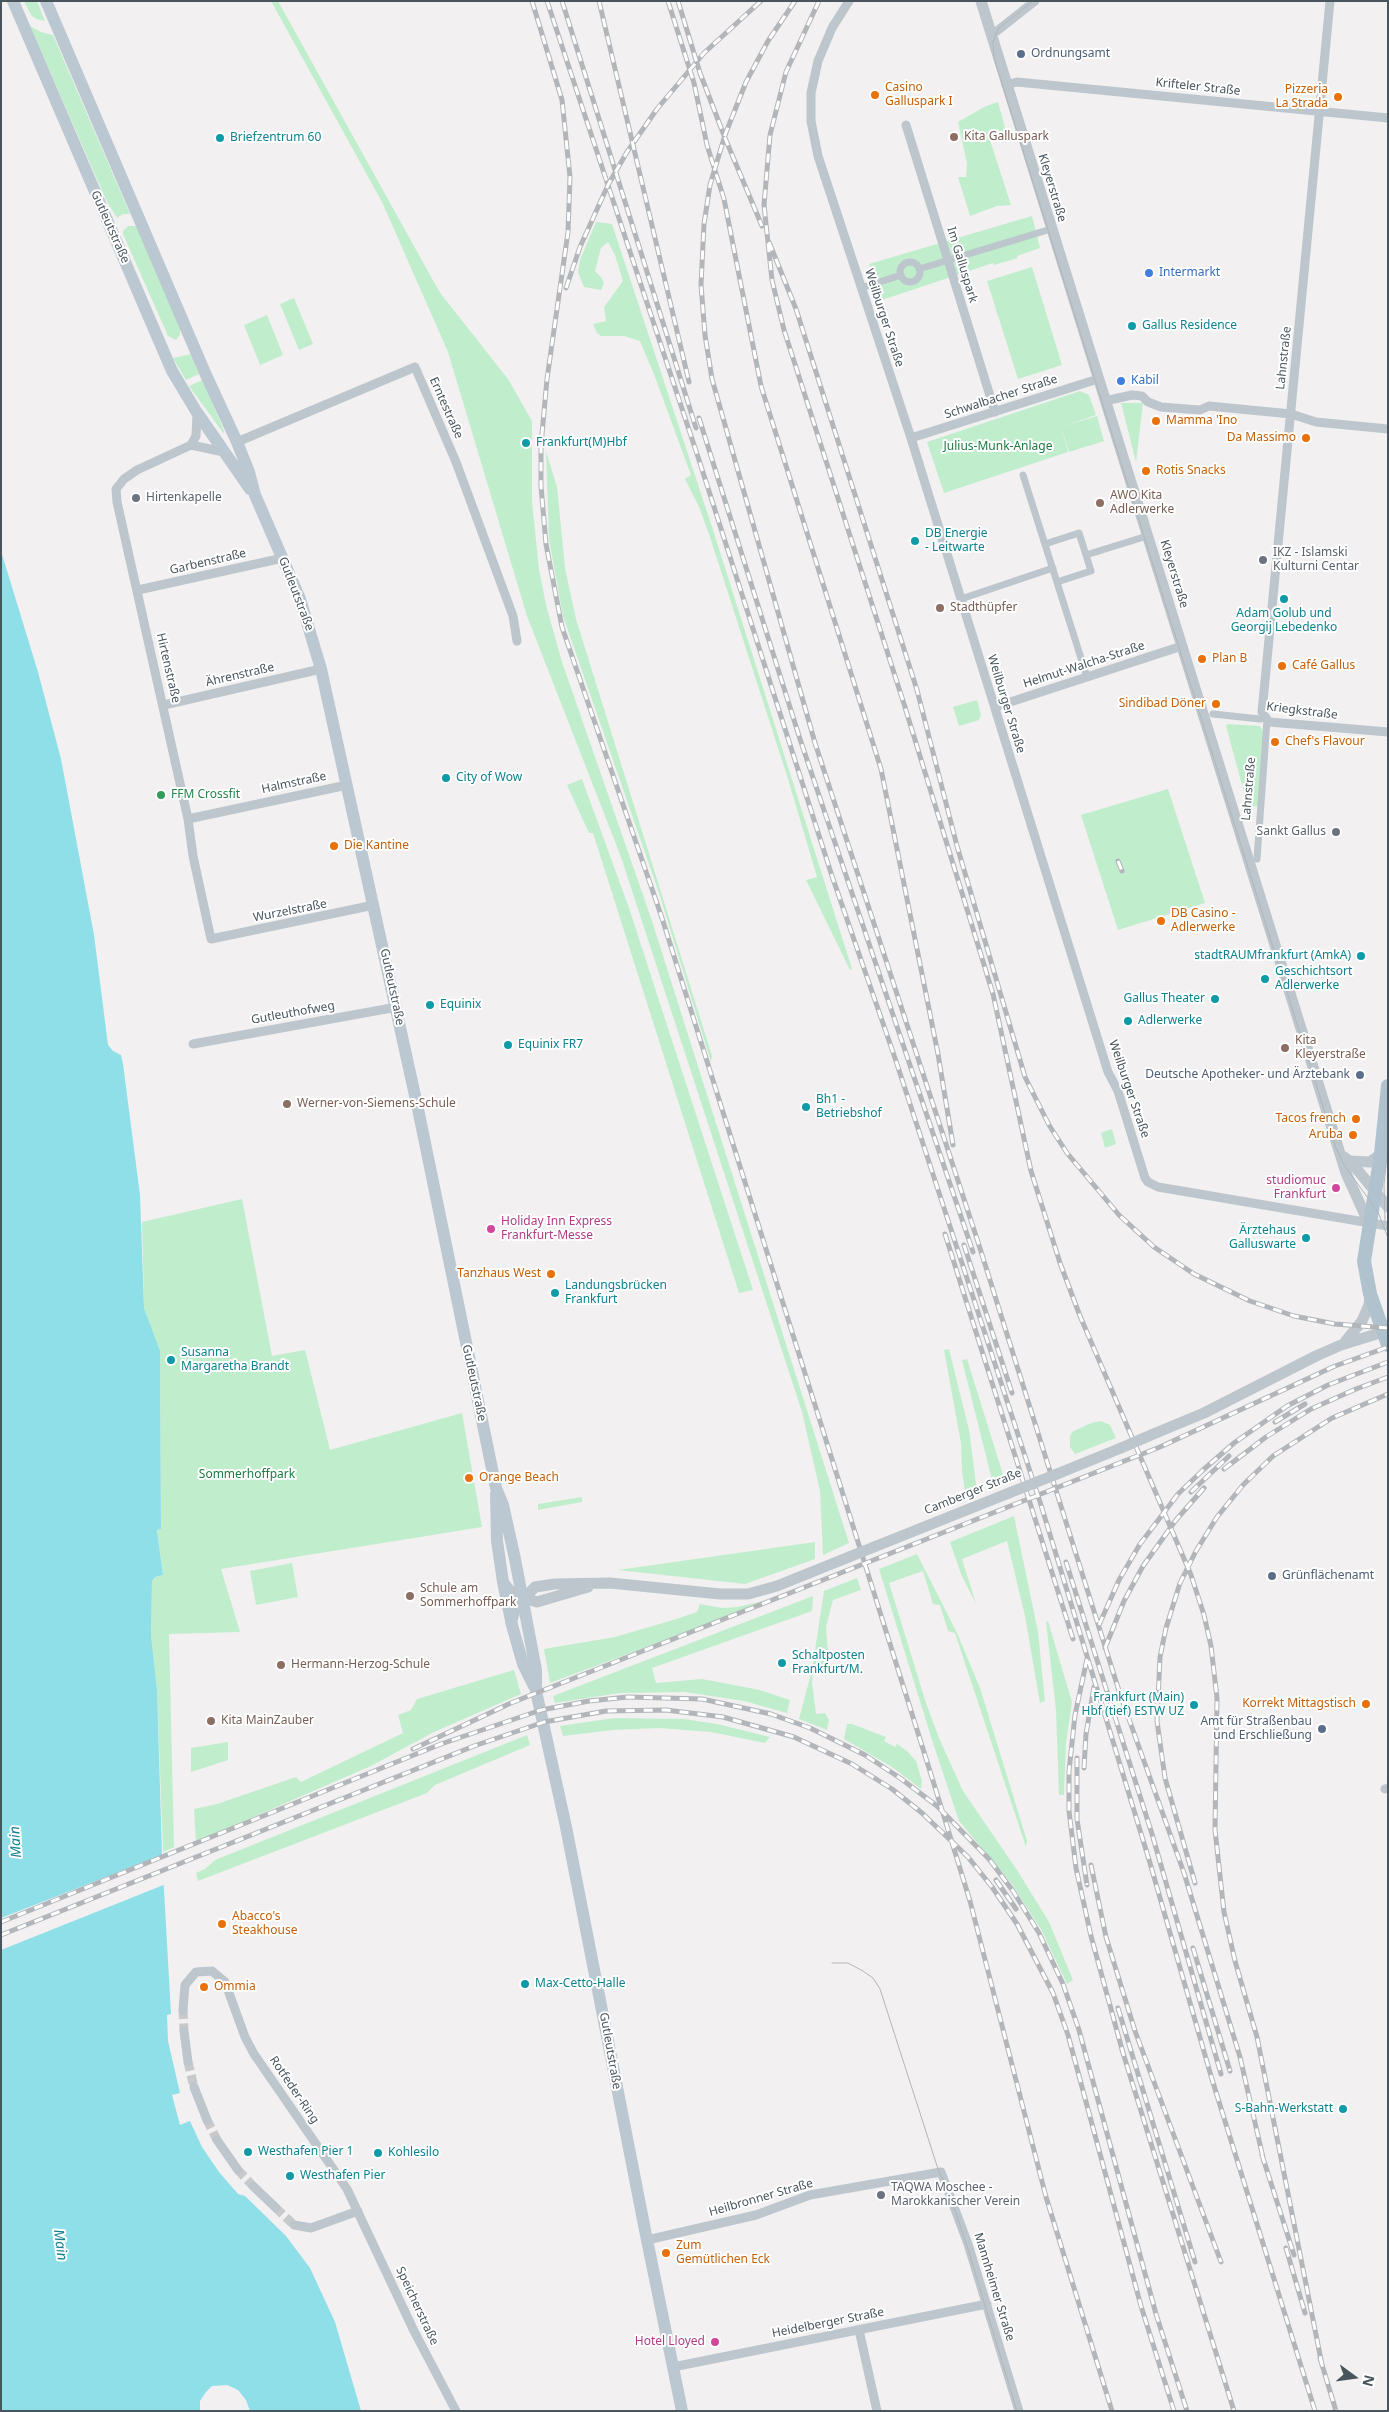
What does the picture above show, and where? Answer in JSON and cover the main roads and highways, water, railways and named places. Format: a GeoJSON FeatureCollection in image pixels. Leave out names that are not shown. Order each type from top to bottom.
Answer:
{"type":"FeatureCollection","features":[{"type":"Feature","properties":{"kind":"main road","name":"Gutleutstraße"},"geometry":{"type":"LineString","coordinates":[[13,1],[172,371],[196,411],[255,495]]}},
{"type":"Feature","properties":{"kind":"main road","name":"Gutleutstraße"},"geometry":{"type":"LineString","coordinates":[[46,1],[206,375],[237,442],[249,472],[255,495],[283,558],[311,631],[397,1007],[496,1488],[497,1541],[503,1582],[523,1664],[536,1691]]}},
{"type":"Feature","properties":{"kind":"main road"},"geometry":{"type":"LineString","coordinates":[[1388,1086],[1381,1154],[1364,1261],[1370,1294],[1385,1329],[1388,1345]]}},
{"type":"Feature","properties":{"kind":"main road","name":"Gutleutstraße"},"geometry":{"type":"LineString","coordinates":[[496,1488],[503,1505],[520,1582],[536,1670],[536,1691],[602,2003],[682,2411]]}},
{"type":"Feature","properties":{"kind":"main road"},"geometry":{"type":"LineString","coordinates":[[497,1541],[498,1538],[505,1537],[512,1546]]}},
{"type":"Feature","properties":{"kind":"water","name":"Main"},"geometry":{"type":"Polygon","coordinates":[[[1,551],[38,672],[61,759],[94,935],[108,1045],[113,1051],[121,1055],[123,1064],[140,1195],[144,1308],[160,1351],[161,1529],[157,1530],[163,1575],[155,1577],[152,1581],[151,1635],[157,1689],[162,1855],[171,2014],[167,2015],[168,2041],[180,2093],[172,2095],[180,2125],[190,2121],[202,2147],[219,2172],[238,2194],[245,2196],[286,2236],[310,2268],[335,2322],[361,2411],[250,2411],[246,2400],[238,2390],[227,2385],[212,2386],[200,2401],[200,2411],[1,2411],[1,551]]]}},
{"type":"Feature","properties":{"kind":"tunnel"},"geometry":{"type":"LineString","coordinates":[[183,2010],[184,2031]]}},
{"type":"Feature","properties":{"kind":"tunnel"},"geometry":{"type":"LineString","coordinates":[[188,2062],[194,2087]]}},
{"type":"Feature","properties":{"kind":"tunnel"},"geometry":{"type":"LineString","coordinates":[[207,2120],[217,2140]]}},
{"type":"Feature","properties":{"kind":"tunnel"},"geometry":{"type":"LineString","coordinates":[[238,2170],[253,2186]]}},
{"type":"Feature","properties":{"kind":"tunnel"},"geometry":{"type":"LineString","coordinates":[[276,2208],[294,2225]]}},
{"type":"Feature","properties":{"kind":"tram line"},"geometry":{"type":"LineString","coordinates":[[1033,1],[998,29],[993,42],[994,58],[1336,1148],[1344,1165],[1378,1212],[1388,1238]]}},
{"type":"Feature","properties":{"kind":"tram line"},"geometry":{"type":"LineString","coordinates":[[1385,1222],[1384,1185],[1388,1146]]}},
{"type":"Feature","properties":{"kind":"tram line"},"geometry":{"type":"LineString","coordinates":[[832,1963],[848,1963],[863,1971],[873,1978],[880,1989],[939,2172],[947,2187],[968,2249],[1017,2411]]}},
{"type":"Feature","properties":{"kind":"railway"},"geometry":{"type":"LineString","coordinates":[[532,1],[562,100],[570,177],[568,232],[547,379],[541,445],[541,486],[546,544],[562,627],[662,918],[934,1784],[970,1901],[1046,2197],[1112,2411]]}},
{"type":"Feature","properties":{"kind":"railway"},"geometry":{"type":"LineString","coordinates":[[547,1],[700,463],[832,876],[895,1058],[1041,1505],[1150,1863],[1211,2076],[1315,2411]]}},
{"type":"Feature","properties":{"kind":"railway"},"geometry":{"type":"LineString","coordinates":[[562,1],[696,428]]}},
{"type":"Feature","properties":{"kind":"railway"},"geometry":{"type":"LineString","coordinates":[[599,1],[689,382]]}},
{"type":"Feature","properties":{"kind":"railway"},"geometry":{"type":"LineString","coordinates":[[668,1],[694,83],[707,145],[724,199],[761,386],[881,769],[938,1054],[953,1145]]}},
{"type":"Feature","properties":{"kind":"railway"},"geometry":{"type":"LineString","coordinates":[[678,1],[700,73],[762,226]]}},
{"type":"Feature","properties":{"kind":"railway"},"geometry":{"type":"LineString","coordinates":[[566,288],[580,247],[608,185],[627,152],[657,109],[704,53],[761,1]]}},
{"type":"Feature","properties":{"kind":"railway"},"geometry":{"type":"LineString","coordinates":[[795,1],[768,41],[746,82],[725,135],[710,185],[704,224],[701,285],[705,335],[712,379],[815,743],[978,1242],[1120,1694],[1184,1873],[1240,2057],[1264,2162]]}},
{"type":"Feature","properties":{"kind":"railway"},"geometry":{"type":"LineString","coordinates":[[819,1],[786,72],[770,135],[764,205],[772,280],[784,330],[904,704],[993,994],[1031,1171],[1060,1263],[1080,1316],[1191,1575],[1204,1615],[1211,1646],[1217,1698],[1215,1830],[1224,1912],[1235,1961],[1257,2037],[1322,2365]]}},
{"type":"Feature","properties":{"kind":"railway"},"geometry":{"type":"LineString","coordinates":[[769,242],[796,309],[917,690],[957,846],[1025,1077],[1049,1125],[1067,1153],[1119,1215],[1154,1247],[1194,1274],[1250,1301],[1294,1316],[1335,1324],[1388,1328]]}},
{"type":"Feature","properties":{"kind":"railway"},"geometry":{"type":"LineString","coordinates":[[699,418],[800,739],[973,1252]]}},
{"type":"Feature","properties":{"kind":"railway"},"geometry":{"type":"LineString","coordinates":[[1118,861],[1122,871]]}},
{"type":"Feature","properties":{"kind":"railway"},"geometry":{"type":"LineString","coordinates":[[945,1234],[1073,1639]]}},
{"type":"Feature","properties":{"kind":"railway"},"geometry":{"type":"LineString","coordinates":[[964,1245],[1012,1393]]}},
{"type":"Feature","properties":{"kind":"railway"},"geometry":{"type":"LineString","coordinates":[[413,1749],[511,1703],[1160,1447],[1335,1366],[1388,1347]]}},
{"type":"Feature","properties":{"kind":"railway"},"geometry":{"type":"LineString","coordinates":[[1099,1625],[1119,1580],[1140,1544],[1178,1494],[1203,1470],[1234,1443],[1287,1406],[1328,1385],[1388,1362]]}},
{"type":"Feature","properties":{"kind":"railway"},"geometry":{"type":"LineString","coordinates":[[1224,1469],[1266,1437],[1311,1409],[1388,1377]]}},
{"type":"Feature","properties":{"kind":"railway"},"geometry":{"type":"LineString","coordinates":[[1195,1883],[1165,1778],[1157,1721],[1160,1657],[1166,1628],[1180,1583],[1196,1551],[1217,1517],[1243,1485],[1273,1456],[1332,1418],[1388,1394]]}},
{"type":"Feature","properties":{"kind":"railway"},"geometry":{"type":"LineString","coordinates":[[1275,1422],[1305,1404]]}},
{"type":"Feature","properties":{"kind":"railway"},"geometry":{"type":"LineString","coordinates":[[1191,1492],[1229,1456]]}},
{"type":"Feature","properties":{"kind":"railway"},"geometry":{"type":"LineString","coordinates":[[1105,1648],[1124,1601],[1143,1566],[1176,1520],[1204,1488]]}},
{"type":"Feature","properties":{"kind":"railway"},"geometry":{"type":"LineString","coordinates":[[1066,1562],[1152,1834],[1221,2074]]}},
{"type":"Feature","properties":{"kind":"railway"},"geometry":{"type":"LineString","coordinates":[[1087,1659],[1075,1715],[1069,1771],[1069,1811],[1076,1868],[1091,1936],[1123,2053],[1234,2411]]}},
{"type":"Feature","properties":{"kind":"railway"},"geometry":{"type":"LineString","coordinates":[[1084,1768],[1086,1734],[1094,1687]]}},
{"type":"Feature","properties":{"kind":"railway"},"geometry":{"type":"LineString","coordinates":[[1,1922],[441,1744],[541,1710],[589,1701],[628,1697],[702,1699],[771,1714],[810,1728],[865,1755],[937,1806],[989,1859],[1013,1891],[1039,1933],[1063,1984],[1079,2030],[1156,2314],[1187,2411]]}},
{"type":"Feature","properties":{"kind":"railway"},"geometry":{"type":"LineString","coordinates":[[1,1935],[474,1746],[544,1722],[606,1711],[666,1710],[723,1717],[794,1737],[852,1764],[892,1789],[922,1813],[968,1857],[992,1887],[1017,1924],[1053,1993],[1068,2035],[1141,2306],[1174,2411]]}},
{"type":"Feature","properties":{"kind":"railway"},"geometry":{"type":"LineString","coordinates":[[1077,1758],[1077,1819],[1087,1885]]}},
{"type":"Feature","properties":{"kind":"railway"},"geometry":{"type":"LineString","coordinates":[[1091,1865],[1106,1937],[1135,2031],[1221,2262]]}},
{"type":"Feature","properties":{"kind":"railway"},"geometry":{"type":"LineString","coordinates":[[996,1880],[1016,1909]]}},
{"type":"Feature","properties":{"kind":"railway"},"geometry":{"type":"LineString","coordinates":[[1193,1948],[1230,2071]]}},
{"type":"Feature","properties":{"kind":"railway"},"geometry":{"type":"LineString","coordinates":[[1118,2008],[1195,2262]]}},
{"type":"Feature","properties":{"kind":"railway"},"geometry":{"type":"LineString","coordinates":[[1262,2155],[1294,2255]]}},
{"type":"Feature","properties":{"kind":"railway"},"geometry":{"type":"LineString","coordinates":[[1286,2248],[1305,2313]]}},
{"type":"Feature","properties":{"kind":"railway"},"geometry":{"type":"LineString","coordinates":[[1320,2358],[1336,2411]]}},
{"type":"Feature","properties":{"kind":"place","name":"Ordnungsamt"},"geometry":{"type":"Point","coordinates":[1021,54]}},
{"type":"Feature","properties":{"kind":"place","name":"Casino Galluspark I"},"geometry":{"type":"Point","coordinates":[875,95]}},
{"type":"Feature","properties":{"kind":"place","name":"Pizzeria La Strada"},"geometry":{"type":"Point","coordinates":[1338,97]}},
{"type":"Feature","properties":{"kind":"place","name":"Kita Galluspark"},"geometry":{"type":"Point","coordinates":[954,137]}},
{"type":"Feature","properties":{"kind":"place","name":"Briefzentrum 60"},"geometry":{"type":"Point","coordinates":[220,138]}},
{"type":"Feature","properties":{"kind":"place","name":"Intermarkt"},"geometry":{"type":"Point","coordinates":[1149,273]}},
{"type":"Feature","properties":{"kind":"place","name":"Gallus Residence"},"geometry":{"type":"Point","coordinates":[1132,326]}},
{"type":"Feature","properties":{"kind":"place","name":"Kabil"},"geometry":{"type":"Point","coordinates":[1121,381]}},
{"type":"Feature","properties":{"kind":"place","name":"Mamma 'Ino"},"geometry":{"type":"Point","coordinates":[1156,421]}},
{"type":"Feature","properties":{"kind":"place","name":"Da Massimo"},"geometry":{"type":"Point","coordinates":[1306,438]}},
{"type":"Feature","properties":{"kind":"place","name":"Frankfurt(M)Hbf"},"geometry":{"type":"Point","coordinates":[526,443]}},
{"type":"Feature","properties":{"kind":"place","name":"Rotis Snacks"},"geometry":{"type":"Point","coordinates":[1146,471]}},
{"type":"Feature","properties":{"kind":"place","name":"Hirtenkapelle"},"geometry":{"type":"Point","coordinates":[136,498]}},
{"type":"Feature","properties":{"kind":"place","name":"AWO Kita Adlerwerke"},"geometry":{"type":"Point","coordinates":[1100,503]}},
{"type":"Feature","properties":{"kind":"place","name":"DB Energie - Leitwarte"},"geometry":{"type":"Point","coordinates":[915,541]}},
{"type":"Feature","properties":{"kind":"place","name":"IKZ - Islamski Kulturni Centar"},"geometry":{"type":"Point","coordinates":[1263,560]}},
{"type":"Feature","properties":{"kind":"place","name":"Adam Golub und Georgij Lebedenko"},"geometry":{"type":"Point","coordinates":[1284,599]}},
{"type":"Feature","properties":{"kind":"place","name":"Stadthüpfer"},"geometry":{"type":"Point","coordinates":[940,608]}},
{"type":"Feature","properties":{"kind":"place","name":"Plan B"},"geometry":{"type":"Point","coordinates":[1202,659]}},
{"type":"Feature","properties":{"kind":"place","name":"Café Gallus"},"geometry":{"type":"Point","coordinates":[1282,666]}},
{"type":"Feature","properties":{"kind":"place","name":"Sindibad Döner"},"geometry":{"type":"Point","coordinates":[1216,704]}},
{"type":"Feature","properties":{"kind":"place","name":"Chef's Flavour"},"geometry":{"type":"Point","coordinates":[1275,742]}},
{"type":"Feature","properties":{"kind":"place","name":"City of Wow"},"geometry":{"type":"Point","coordinates":[446,778]}},
{"type":"Feature","properties":{"kind":"place","name":"FFM Crossfit"},"geometry":{"type":"Point","coordinates":[161,795]}},
{"type":"Feature","properties":{"kind":"place","name":"Sankt Gallus"},"geometry":{"type":"Point","coordinates":[1336,832]}},
{"type":"Feature","properties":{"kind":"place","name":"Die Kantine"},"geometry":{"type":"Point","coordinates":[334,846]}},
{"type":"Feature","properties":{"kind":"place","name":"DB Casino - Adlerwerke"},"geometry":{"type":"Point","coordinates":[1161,921]}},
{"type":"Feature","properties":{"kind":"place","name":"stadtRAUMfrankfurt (AmkA)"},"geometry":{"type":"Point","coordinates":[1361,956]}},
{"type":"Feature","properties":{"kind":"place","name":"Geschichtsort Adlerwerke"},"geometry":{"type":"Point","coordinates":[1265,979]}},
{"type":"Feature","properties":{"kind":"place","name":"Gallus Theater"},"geometry":{"type":"Point","coordinates":[1215,999]}},
{"type":"Feature","properties":{"kind":"place","name":"Equinix"},"geometry":{"type":"Point","coordinates":[430,1005]}},
{"type":"Feature","properties":{"kind":"place","name":"Adlerwerke"},"geometry":{"type":"Point","coordinates":[1128,1021]}},
{"type":"Feature","properties":{"kind":"place","name":"Equinix FR7"},"geometry":{"type":"Point","coordinates":[508,1045]}},
{"type":"Feature","properties":{"kind":"place","name":"Kita Kleyerstraße"},"geometry":{"type":"Point","coordinates":[1285,1048]}},
{"type":"Feature","properties":{"kind":"place","name":"Deutsche Apotheker- und Ärztebank"},"geometry":{"type":"Point","coordinates":[1360,1075]}},
{"type":"Feature","properties":{"kind":"place","name":"Werner-von-Siemens-Schule"},"geometry":{"type":"Point","coordinates":[287,1104]}},
{"type":"Feature","properties":{"kind":"place","name":"Bh1 - Betriebshof"},"geometry":{"type":"Point","coordinates":[806,1107]}},
{"type":"Feature","properties":{"kind":"place","name":"Tacos french"},"geometry":{"type":"Point","coordinates":[1356,1119]}},
{"type":"Feature","properties":{"kind":"place","name":"Aruba"},"geometry":{"type":"Point","coordinates":[1353,1135]}},
{"type":"Feature","properties":{"kind":"place","name":"studiomuc Frankfurt"},"geometry":{"type":"Point","coordinates":[1336,1188]}},
{"type":"Feature","properties":{"kind":"place","name":"Holiday Inn Express Frankfurt-Messe"},"geometry":{"type":"Point","coordinates":[491,1229]}},
{"type":"Feature","properties":{"kind":"place","name":"Ärztehaus Galluswarte"},"geometry":{"type":"Point","coordinates":[1306,1238]}},
{"type":"Feature","properties":{"kind":"place","name":"Tanzhaus West"},"geometry":{"type":"Point","coordinates":[551,1274]}},
{"type":"Feature","properties":{"kind":"place","name":"Landungsbrücken Frankfurt"},"geometry":{"type":"Point","coordinates":[555,1293]}},
{"type":"Feature","properties":{"kind":"place","name":"Susanna Margaretha Brandt"},"geometry":{"type":"Point","coordinates":[171,1360]}},
{"type":"Feature","properties":{"kind":"place","name":"Orange Beach"},"geometry":{"type":"Point","coordinates":[469,1478]}},
{"type":"Feature","properties":{"kind":"place","name":"Grünflächenamt"},"geometry":{"type":"Point","coordinates":[1272,1576]}},
{"type":"Feature","properties":{"kind":"place","name":"Schule am Sommerhoffpark"},"geometry":{"type":"Point","coordinates":[410,1596]}},
{"type":"Feature","properties":{"kind":"place","name":"Schaltposten Frankfurt/M."},"geometry":{"type":"Point","coordinates":[782,1663]}},
{"type":"Feature","properties":{"kind":"place","name":"Hermann-Herzog-Schule"},"geometry":{"type":"Point","coordinates":[281,1665]}},
{"type":"Feature","properties":{"kind":"place","name":"Korrekt Mittagstisch"},"geometry":{"type":"Point","coordinates":[1366,1704]}},
{"type":"Feature","properties":{"kind":"place","name":"Frankfurt (Main) Hbf (tief) ESTW UZ"},"geometry":{"type":"Point","coordinates":[1194,1705]}},
{"type":"Feature","properties":{"kind":"place","name":"Kita MainZauber"},"geometry":{"type":"Point","coordinates":[211,1721]}},
{"type":"Feature","properties":{"kind":"place","name":"Amt für Straßenbau und Erschließung"},"geometry":{"type":"Point","coordinates":[1322,1729]}},
{"type":"Feature","properties":{"kind":"place","name":"Abacco's Steakhouse"},"geometry":{"type":"Point","coordinates":[222,1924]}},
{"type":"Feature","properties":{"kind":"place","name":"Max-Cetto-Halle"},"geometry":{"type":"Point","coordinates":[525,1984]}},
{"type":"Feature","properties":{"kind":"place","name":"Ommia"},"geometry":{"type":"Point","coordinates":[204,1987]}},
{"type":"Feature","properties":{"kind":"place","name":"S-Bahn-Werkstatt"},"geometry":{"type":"Point","coordinates":[1343,2109]}},
{"type":"Feature","properties":{"kind":"place","name":"Westhafen Pier 1"},"geometry":{"type":"Point","coordinates":[248,2152]}},
{"type":"Feature","properties":{"kind":"place","name":"Kohlesilo"},"geometry":{"type":"Point","coordinates":[378,2153]}},
{"type":"Feature","properties":{"kind":"place","name":"Westhafen Pier"},"geometry":{"type":"Point","coordinates":[290,2176]}},
{"type":"Feature","properties":{"kind":"place","name":"TAQWA Moschee - Marokkanischer Verein"},"geometry":{"type":"Point","coordinates":[881,2195]}},
{"type":"Feature","properties":{"kind":"place","name":"Zum Gemütlichen Eck"},"geometry":{"type":"Point","coordinates":[666,2253]}},
{"type":"Feature","properties":{"kind":"place","name":"Hotel Lloyed"},"geometry":{"type":"Point","coordinates":[715,2342]}},
{"type":"Feature","properties":{"kind":"park label","name":"Julius-Munk-Anlage"},"geometry":{"type":"Point","coordinates":[998,447]}},
{"type":"Feature","properties":{"kind":"park label","name":"Sommerhoffpark"},"geometry":{"type":"Point","coordinates":[247,1475]}}]}
